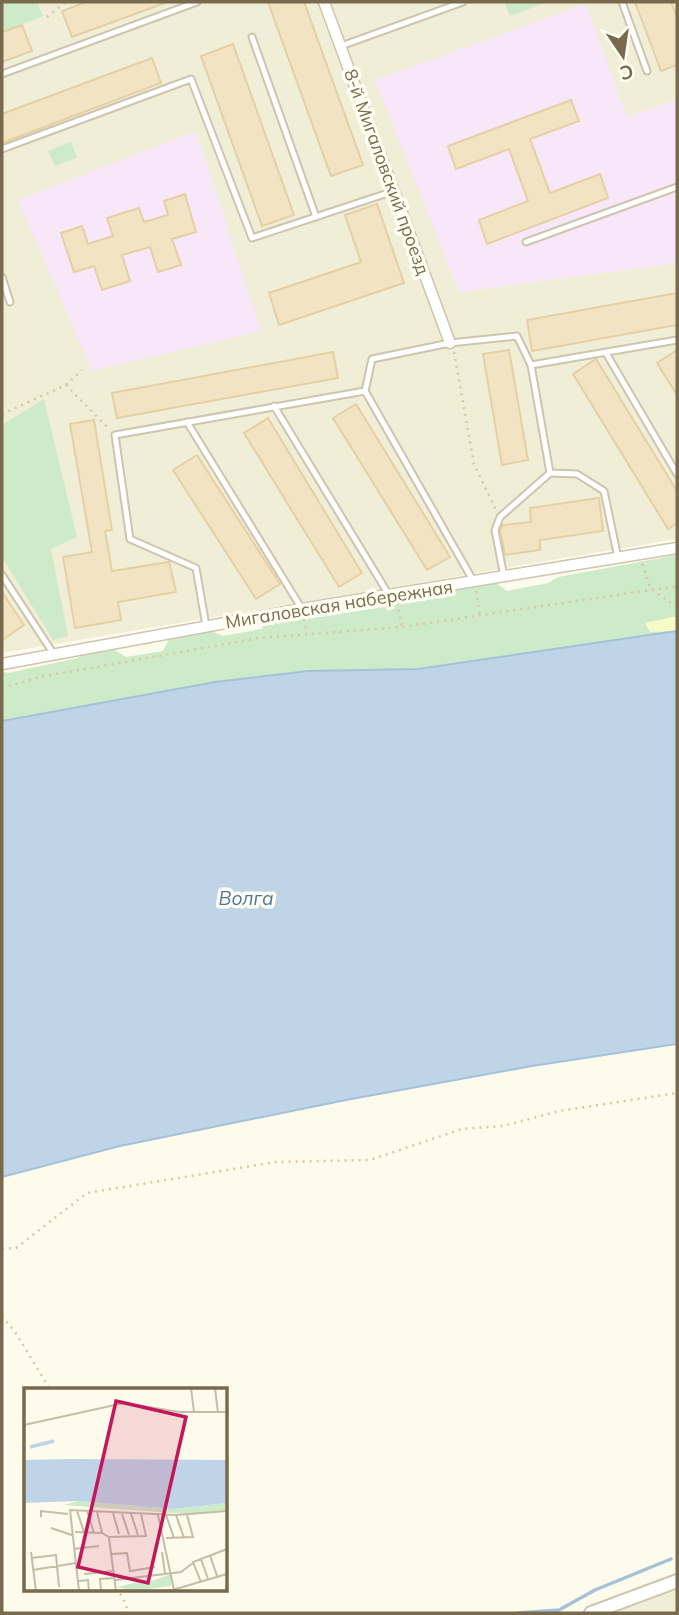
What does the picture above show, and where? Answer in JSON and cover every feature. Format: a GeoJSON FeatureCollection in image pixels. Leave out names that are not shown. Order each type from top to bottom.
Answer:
{"type":"FeatureCollection","features":[{"type":"Feature","properties":{"kind":"street","name":"8-й Мигаловский проезд"},"geometry":{"type":"LineString","coordinates":[[324,2],[450,343]]}},
{"type":"Feature","properties":{"kind":"street","name":"Мигаловская набережная"},"geometry":{"type":"LineString","coordinates":[[2,664],[302,609],[677,548]]}},
{"type":"Feature","properties":{"kind":"street"},"geometry":{"type":"LineString","coordinates":[[590,1613],[677,1581]]}},
{"type":"Feature","properties":{"kind":"lane"},"geometry":{"type":"LineString","coordinates":[[2,74],[197,2]]}},
{"type":"Feature","properties":{"kind":"lane"},"geometry":{"type":"LineString","coordinates":[[340,46],[463,2]]}},
{"type":"Feature","properties":{"kind":"lane"},"geometry":{"type":"LineString","coordinates":[[622,2],[647,71]]}},
{"type":"Feature","properties":{"kind":"lane"},"geometry":{"type":"LineString","coordinates":[[252,37],[316,217]]}},
{"type":"Feature","properties":{"kind":"lane"},"geometry":{"type":"LineString","coordinates":[[2,149],[191,79],[252,238],[394,191]]}},
{"type":"Feature","properties":{"kind":"lane"},"geometry":{"type":"LineString","coordinates":[[526,242],[677,187]]}},
{"type":"Feature","properties":{"kind":"lane"},"geometry":{"type":"LineString","coordinates":[[2,277],[10,302]]}},
{"type":"Feature","properties":{"kind":"lane"},"geometry":{"type":"LineString","coordinates":[[474,582],[365,391],[372,359],[450,343],[517,336],[531,365],[550,473]]}},
{"type":"Feature","properties":{"kind":"lane"},"geometry":{"type":"LineString","coordinates":[[531,365],[677,340]]}},
{"type":"Feature","properties":{"kind":"lane"},"geometry":{"type":"LineString","coordinates":[[606,353],[677,474]]}},
{"type":"Feature","properties":{"kind":"lane"},"geometry":{"type":"LineString","coordinates":[[206,626],[196,568],[130,539],[115,435],[365,391]]}},
{"type":"Feature","properties":{"kind":"lane"},"geometry":{"type":"LineString","coordinates":[[274,407],[389,596]]}},
{"type":"Feature","properties":{"kind":"lane"},"geometry":{"type":"LineString","coordinates":[[187,422],[302,609]]}},
{"type":"Feature","properties":{"kind":"lane"},"geometry":{"type":"LineString","coordinates":[[504,577],[495,530],[500,517],[550,473],[577,474],[604,491],[618,558]]}},
{"type":"Feature","properties":{"kind":"lane"},"geometry":{"type":"LineString","coordinates":[[2,575],[53,653]]}},
{"type":"Feature","properties":{"kind":"path"},"geometry":{"type":"LineString","coordinates":[[47,17],[66,2]]}},
{"type":"Feature","properties":{"kind":"path"},"geometry":{"type":"LineString","coordinates":[[450,343],[474,464],[500,517]]}},
{"type":"Feature","properties":{"kind":"path"},"geometry":{"type":"LineString","coordinates":[[2,414],[66,385],[82,370]]}},
{"type":"Feature","properties":{"kind":"path"},"geometry":{"type":"LineString","coordinates":[[66,385],[115,435]]}},
{"type":"Feature","properties":{"kind":"path"},"geometry":{"type":"LineString","coordinates":[[646,577],[651,589],[677,607]]}},
{"type":"Feature","properties":{"kind":"path"},"geometry":{"type":"LineString","coordinates":[[2,688],[40,677],[259,638],[402,627],[677,586]]}},
{"type":"Feature","properties":{"kind":"path"},"geometry":{"type":"LineString","coordinates":[[478,602],[480,615]]}},
{"type":"Feature","properties":{"kind":"path"},"geometry":{"type":"LineString","coordinates":[[302,609],[307,634]]}},
{"type":"Feature","properties":{"kind":"path"},"geometry":{"type":"LineString","coordinates":[[399,614],[402,627]]}},
{"type":"Feature","properties":{"kind":"path"},"geometry":{"type":"LineString","coordinates":[[2,1249],[16,1248],[87,1193],[276,1162],[370,1160],[462,1129],[503,1126],[559,1111],[677,1093]]}},
{"type":"Feature","properties":{"kind":"path"},"geometry":{"type":"LineString","coordinates":[[2,1316],[49,1388]]}},
{"type":"Feature","properties":{"kind":"path"},"geometry":{"type":"LineString","coordinates":[[116,1590],[122,1596],[129,1613]]}},
{"type":"Feature","properties":{"kind":"shaded area"},"geometry":{"type":"Polygon","coordinates":[[[2,2],[677,2],[677,100],[627,117],[459,292],[677,263],[677,539],[2,653],[2,2]]]}},
{"type":"Feature","properties":{"kind":"shaded area"},"geometry":{"type":"Polygon","coordinates":[[[2,2],[37,2],[43,16],[2,32],[2,2]]]}},
{"type":"Feature","properties":{"kind":"shaded area"},"geometry":{"type":"Polygon","coordinates":[[[504,2],[544,2],[545,3],[510,16],[504,2]]]}},
{"type":"Feature","properties":{"kind":"shaded area"},"geometry":{"type":"Polygon","coordinates":[[[586,4],[627,117],[677,100],[677,263],[459,292],[375,80],[586,4]]]}},
{"type":"Feature","properties":{"kind":"shaded area"},"geometry":{"type":"Polygon","coordinates":[[[196,131],[261,331],[92,371],[18,200],[196,131]]]}},
{"type":"Feature","properties":{"kind":"shaded area"},"geometry":{"type":"Polygon","coordinates":[[[71,142],[77,157],[55,166],[48,151],[71,142]]]}},
{"type":"Feature","properties":{"kind":"shaded area"},"geometry":{"type":"Polygon","coordinates":[[[44,399],[77,537],[51,549],[68,636],[53,640],[2,557],[2,425],[44,399]]]}},
{"type":"Feature","properties":{"kind":"shaded area"},"geometry":{"type":"Polygon","coordinates":[[[677,555],[677,631],[418,669],[308,671],[2,721],[2,671],[8,673],[78,658],[86,651],[110,647],[126,657],[163,651],[170,637],[209,630],[223,636],[261,629],[269,619],[299,615],[311,618],[383,607],[388,601],[496,583],[507,591],[548,583],[558,577],[677,555]]]}},
{"type":"Feature","properties":{"kind":"shaded area"},"geometry":{"type":"Polygon","coordinates":[[[677,1588],[677,1613],[612,1613],[642,1603],[677,1588]]]}},
{"type":"Feature","properties":{"kind":"sand"},"geometry":{"type":"Polygon","coordinates":[[[677,616],[677,631],[650,632],[645,623],[677,616]]]}},
{"type":"Feature","properties":{"kind":"water","name":"Волга"},"geometry":{"type":"Polygon","coordinates":[[[677,631],[677,1044],[532,1066],[346,1100],[120,1146],[2,1177],[2,721],[215,682],[308,671],[418,669],[677,631]]]}},
{"type":"Feature","properties":{"kind":"building"},"geometry":{"type":"Polygon","coordinates":[[[86,2],[165,3],[72,37],[62,11],[86,2]]]}},
{"type":"Feature","properties":{"kind":"building"},"geometry":{"type":"Polygon","coordinates":[[[268,2],[304,2],[363,165],[331,176],[268,2]]]}},
{"type":"Feature","properties":{"kind":"building"},"geometry":{"type":"Polygon","coordinates":[[[635,2],[671,2],[677,18],[677,65],[661,71],[635,2]]]}},
{"type":"Feature","properties":{"kind":"building"},"geometry":{"type":"Polygon","coordinates":[[[22,25],[32,51],[2,62],[2,32],[22,25]]]}},
{"type":"Feature","properties":{"kind":"building"},"geometry":{"type":"Polygon","coordinates":[[[233,44],[294,215],[262,226],[201,56],[233,44]]]}},
{"type":"Feature","properties":{"kind":"building"},"geometry":{"type":"Polygon","coordinates":[[[152,58],[161,83],[2,143],[2,114],[152,58]]]}},
{"type":"Feature","properties":{"kind":"building"},"geometry":{"type":"Polygon","coordinates":[[[571,100],[579,121],[530,139],[550,193],[600,174],[608,198],[487,244],[479,220],[528,201],[509,149],[456,169],[448,146],[571,100]]]}},
{"type":"Feature","properties":{"kind":"building"},"geometry":{"type":"Polygon","coordinates":[[[185,194],[196,232],[172,239],[181,265],[158,272],[150,247],[122,255],[130,281],[102,290],[94,266],[74,272],[61,233],[82,226],[88,244],[113,236],[107,218],[139,208],[144,222],[168,215],[164,201],[185,194]]]}},
{"type":"Feature","properties":{"kind":"building"},"geometry":{"type":"Polygon","coordinates":[[[377,204],[404,283],[279,325],[269,293],[361,262],[345,215],[377,204]]]}},
{"type":"Feature","properties":{"kind":"building"},"geometry":{"type":"Polygon","coordinates":[[[677,293],[677,325],[532,351],[527,320],[677,293]]]}},
{"type":"Feature","properties":{"kind":"building"},"geometry":{"type":"Polygon","coordinates":[[[509,350],[528,460],[502,465],[483,354],[509,350]]]}},
{"type":"Feature","properties":{"kind":"building"},"geometry":{"type":"Polygon","coordinates":[[[677,350],[677,395],[657,363],[677,350]]]}},
{"type":"Feature","properties":{"kind":"building"},"geometry":{"type":"Polygon","coordinates":[[[333,352],[338,378],[117,418],[112,393],[333,352]]]}},
{"type":"Feature","properties":{"kind":"building"},"geometry":{"type":"Polygon","coordinates":[[[596,359],[677,491],[677,523],[668,529],[573,374],[596,359]]]}},
{"type":"Feature","properties":{"kind":"building"},"geometry":{"type":"Polygon","coordinates":[[[356,404],[450,557],[427,570],[333,418],[356,404]]]}},
{"type":"Feature","properties":{"kind":"building"},"geometry":{"type":"Polygon","coordinates":[[[268,418],[362,573],[339,587],[244,433],[268,418]]]}},
{"type":"Feature","properties":{"kind":"building"},"geometry":{"type":"Polygon","coordinates":[[[94,420],[112,530],[105,531],[112,571],[169,562],[176,592],[118,602],[121,620],[75,628],[63,557],[92,552],[70,424],[94,420]]]}},
{"type":"Feature","properties":{"kind":"building"},"geometry":{"type":"Polygon","coordinates":[[[197,455],[280,584],[256,599],[173,470],[197,455]]]}},
{"type":"Feature","properties":{"kind":"building"},"geometry":{"type":"Polygon","coordinates":[[[599,498],[603,531],[540,540],[540,550],[505,555],[500,530],[503,525],[531,522],[530,508],[599,498]]]}},
{"type":"Feature","properties":{"kind":"building"},"geometry":{"type":"Polygon","coordinates":[[[2,592],[24,625],[2,640],[2,592]]]}},
{"type":"Feature","properties":{"kind":"waterway"},"geometry":{"type":"LineString","coordinates":[[518,1613],[559,1610],[595,1590],[671,1559]]}}]}
